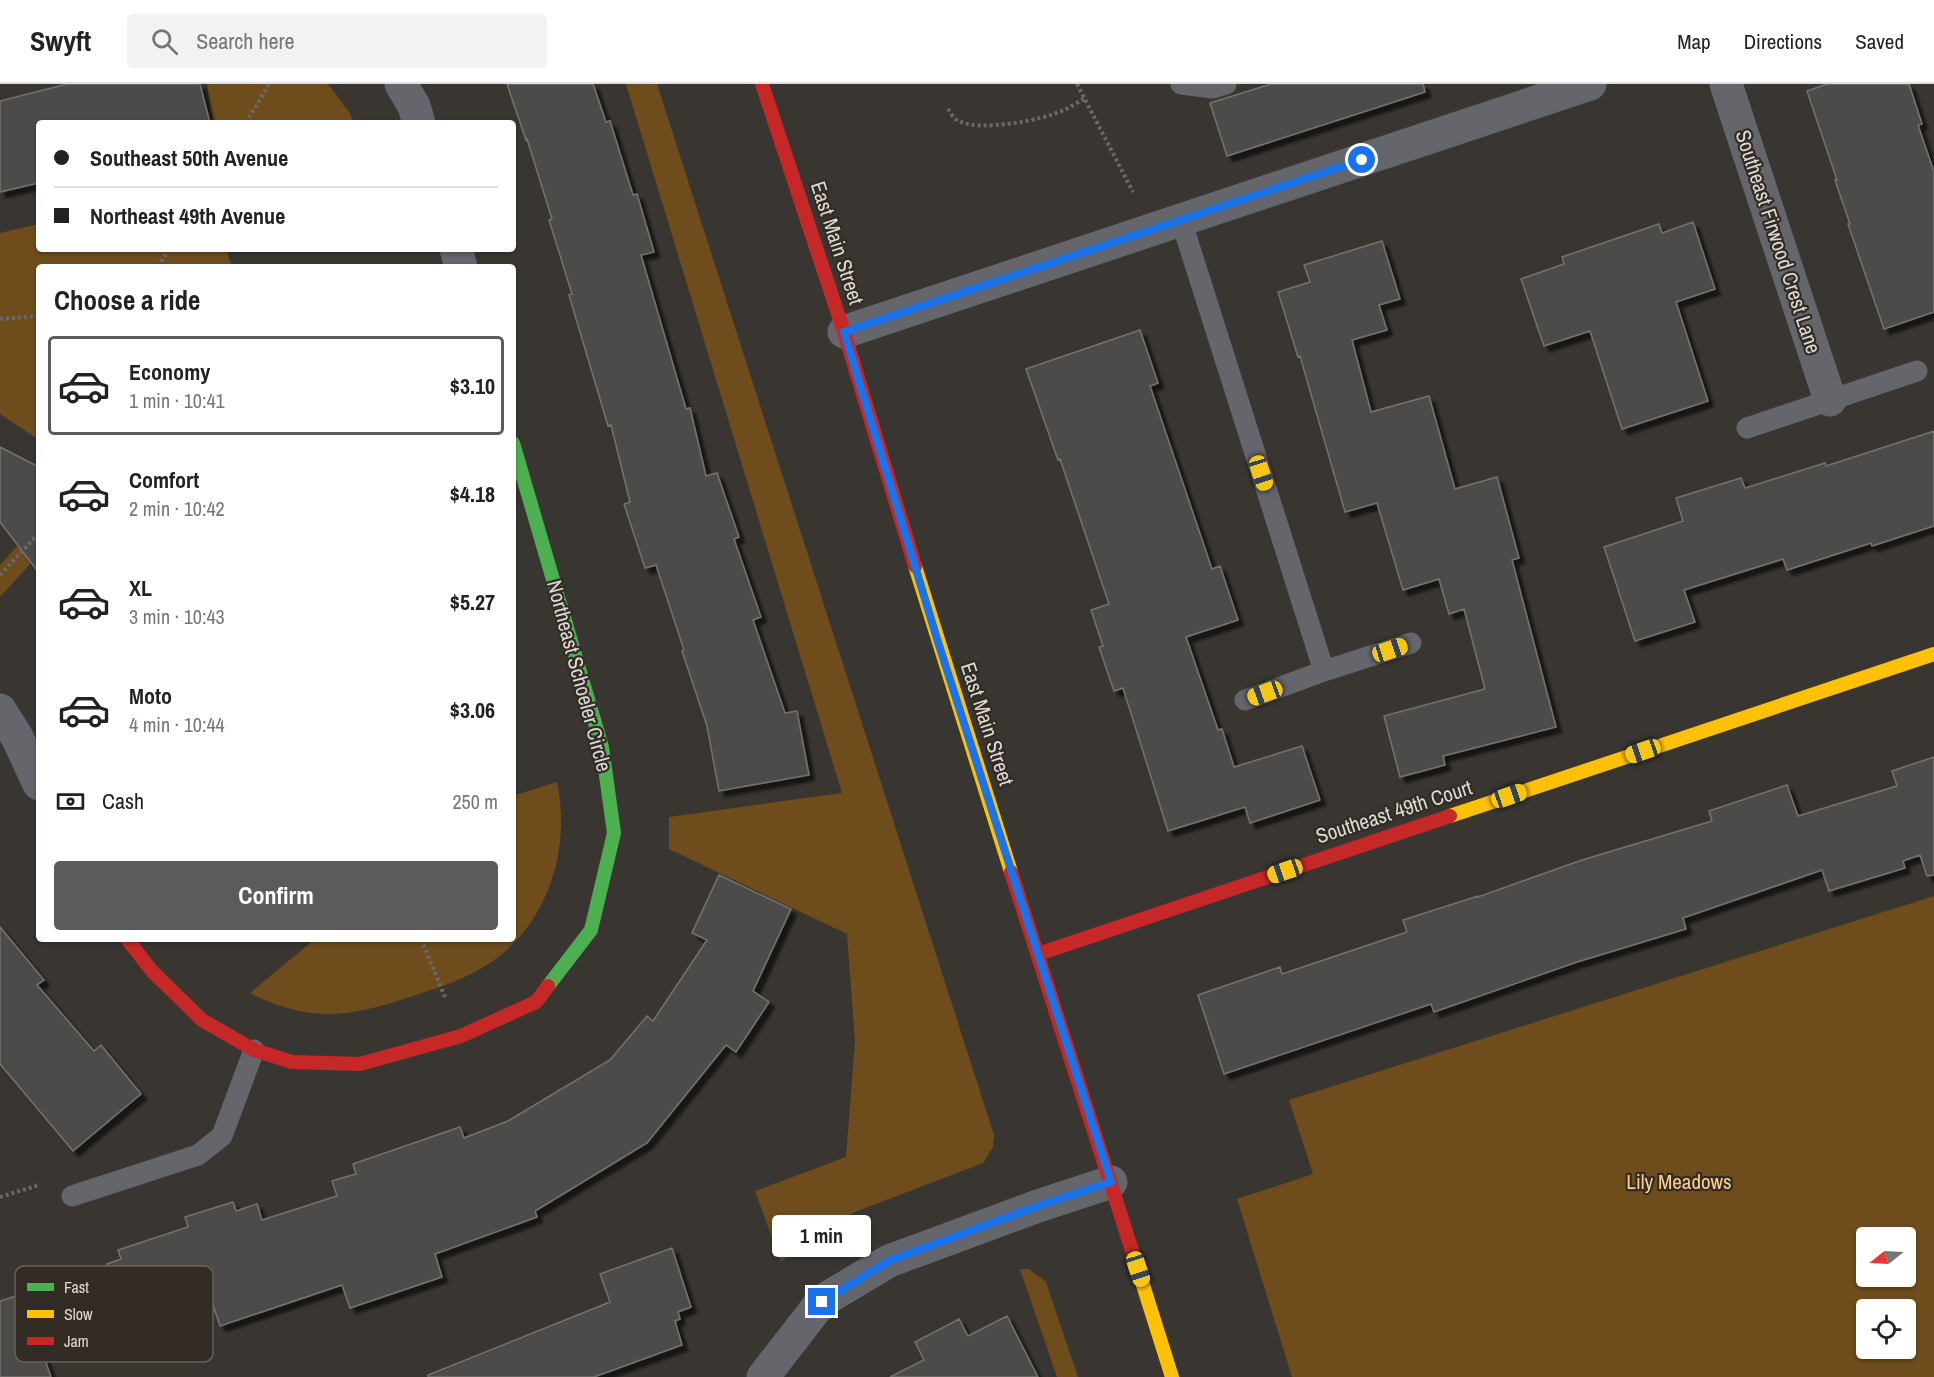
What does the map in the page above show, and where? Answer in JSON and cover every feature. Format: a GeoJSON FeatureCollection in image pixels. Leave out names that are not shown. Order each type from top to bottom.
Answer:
{"type":"FeatureCollection","features":[{"type":"Feature","properties":{"kind":"street"},"geometry":{"type":"LineString","coordinates":[[401,84],[414,106],[418,120]]}},
{"type":"Feature","properties":{"kind":"street","name":"East Main Street"},"geometry":{"type":"LineString","coordinates":[[762,84],[844,332],[938,642],[1172,1377]]}},
{"type":"Feature","properties":{"kind":"street"},"geometry":{"type":"LineString","coordinates":[[844,332],[1590,84]]}},
{"type":"Feature","properties":{"kind":"street","name":"Southeast Firwood Crest Lane"},"geometry":{"type":"LineString","coordinates":[[1726,84],[1830,400]]}},
{"type":"Feature","properties":{"kind":"street","name":"Northeast Schoeler Circle"},"geometry":{"type":"LineString","coordinates":[[130,942],[153,970],[202,1020],[254,1050],[292,1062],[360,1064],[462,1036],[536,1002],[591,930],[614,833],[602,747],[516,454]]}},
{"type":"Feature","properties":{"kind":"street","name":"Southeast 49th Court"},"geometry":{"type":"LineString","coordinates":[[1038,954],[1934,654]]}},
{"type":"Feature","properties":{"kind":"street"},"geometry":{"type":"LineString","coordinates":[[0,710],[17,737],[36,778]]}},
{"type":"Feature","properties":{"kind":"street"},"geometry":{"type":"LineString","coordinates":[[763,1377],[822,1302],[889,1261],[1038,1206],[1111,1182]]}},
{"type":"Feature","properties":{"kind":"lane"},"geometry":{"type":"LineString","coordinates":[[1181,84],[1213,88],[1226,84]]}},
{"type":"Feature","properties":{"kind":"lane"},"geometry":{"type":"LineString","coordinates":[[1181,220],[1324,671]]}},
{"type":"Feature","properties":{"kind":"lane"},"geometry":{"type":"LineString","coordinates":[[1747,428],[1917,371]]}},
{"type":"Feature","properties":{"kind":"lane"},"geometry":{"type":"LineString","coordinates":[[1245,700],[1324,671],[1412,643]]}},
{"type":"Feature","properties":{"kind":"lane"},"geometry":{"type":"LineString","coordinates":[[72,1196],[198,1155],[222,1136],[254,1050]]}},
{"type":"Feature","properties":{"kind":"path"},"geometry":{"type":"LineString","coordinates":[[248,120],[269,84]]}},
{"type":"Feature","properties":{"kind":"path"},"geometry":{"type":"LineString","coordinates":[[1077,84],[1133,193]]}},
{"type":"Feature","properties":{"kind":"path"},"geometry":{"type":"LineString","coordinates":[[948,109],[956,120],[979,126],[1005,124],[1033,120],[1064,110],[1085,98]]}},
{"type":"Feature","properties":{"kind":"path"},"geometry":{"type":"LineString","coordinates":[[0,319],[36,316]]}},
{"type":"Feature","properties":{"kind":"path"},"geometry":{"type":"LineString","coordinates":[[0,575],[36,535]]}},
{"type":"Feature","properties":{"kind":"path"},"geometry":{"type":"LineString","coordinates":[[422,942],[462,1036]]}},
{"type":"Feature","properties":{"kind":"green space"},"geometry":{"type":"Polygon","coordinates":[[[207,84],[328,84],[353,120],[213,120],[207,84]]]}},
{"type":"Feature","properties":{"kind":"green space"},"geometry":{"type":"Polygon","coordinates":[[[626,84],[657,84],[994,1135],[993,1147],[983,1163],[855,1212],[810,1238],[781,1262],[755,1191],[846,1157],[855,1042],[847,934],[669,849],[669,817],[842,793],[626,84]]]}},
{"type":"Feature","properties":{"kind":"green space"},"geometry":{"type":"Polygon","coordinates":[[[36,225],[36,252],[227,252],[231,264],[36,264],[36,438],[0,414],[0,233],[36,225]]]}},
{"type":"Feature","properties":{"kind":"green space"},"geometry":{"type":"Polygon","coordinates":[[[36,525],[36,557],[0,597],[0,565],[36,525]]]}},
{"type":"Feature","properties":{"kind":"green space"},"geometry":{"type":"Polygon","coordinates":[[[557,782],[561,807],[561,832],[558,857],[542,904],[516,940],[516,795],[557,782]]]}},
{"type":"Feature","properties":{"kind":"green space","name":"Lily Meadows"},"geometry":{"type":"Polygon","coordinates":[[[1934,896],[1934,1377],[1292,1377],[1237,1199],[1313,1174],[1289,1100],[1934,896]]]}},
{"type":"Feature","properties":{"kind":"green space"},"geometry":{"type":"Polygon","coordinates":[[[311,942],[515,942],[493,961],[464,977],[370,1009],[331,1014],[312,1013],[293,1010],[250,993],[311,942]]]}},
{"type":"Feature","properties":{"kind":"green space"},"geometry":{"type":"Polygon","coordinates":[[[1020,1269],[1029,1269],[1046,1282],[1078,1377],[1057,1377],[1020,1269]]]}},
{"type":"Feature","properties":{"kind":"building"},"geometry":{"type":"Polygon","coordinates":[[[67,84],[200,84],[209,120],[36,120],[36,184],[0,192],[0,101],[67,84]]]}},
{"type":"Feature","properties":{"kind":"building"},"geometry":{"type":"Polygon","coordinates":[[[507,84],[593,84],[606,122],[610,121],[633,195],[637,194],[654,252],[641,255],[686,409],[690,408],[706,476],[717,473],[739,537],[734,539],[761,617],[753,620],[785,713],[797,711],[809,775],[719,791],[707,726],[656,565],[645,568],[624,504],[630,502],[611,425],[608,426],[569,295],[572,294],[549,220],[552,219],[507,84]]]}},
{"type":"Feature","properties":{"kind":"building"},"geometry":{"type":"Polygon","coordinates":[[[1271,84],[1423,84],[1425,92],[1227,156],[1210,103],[1271,84]]]}},
{"type":"Feature","properties":{"kind":"building"},"geometry":{"type":"Polygon","coordinates":[[[1827,84],[1909,84],[1922,124],[1918,125],[1934,172],[1934,312],[1884,329],[1848,224],[1850,224],[1835,180],[1837,180],[1807,91],[1827,84]]]}},
{"type":"Feature","properties":{"kind":"building"},"geometry":{"type":"Polygon","coordinates":[[[1693,222],[1715,289],[1676,302],[1708,401],[1622,429],[1590,331],[1544,346],[1521,279],[1564,264],[1562,257],[1659,224],[1662,233],[1693,222]]]}},
{"type":"Feature","properties":{"kind":"building"},"geometry":{"type":"Polygon","coordinates":[[[1382,241],[1400,299],[1379,305],[1387,330],[1352,340],[1371,412],[1429,396],[1455,489],[1497,477],[1519,558],[1512,560],[1556,727],[1443,756],[1445,765],[1400,777],[1384,716],[1485,689],[1464,609],[1449,614],[1439,579],[1403,590],[1377,503],[1345,512],[1300,356],[1298,357],[1278,292],[1310,282],[1304,265],[1382,241]]]}},
{"type":"Feature","properties":{"kind":"building"},"geometry":{"type":"Polygon","coordinates":[[[1140,330],[1158,383],[1150,386],[1212,569],[1220,566],[1238,620],[1186,637],[1218,730],[1222,729],[1234,767],[1302,746],[1320,800],[1250,823],[1245,807],[1168,831],[1123,688],[1114,691],[1099,647],[1103,646],[1091,610],[1109,604],[1060,459],[1058,460],[1026,369],[1140,330]]]}},
{"type":"Feature","properties":{"kind":"building"},"geometry":{"type":"Polygon","coordinates":[[[1934,431],[1934,526],[1787,570],[1783,559],[1684,590],[1695,622],[1635,641],[1604,547],[1683,521],[1676,498],[1741,478],[1745,488],[1825,463],[1826,466],[1934,431]]]}},
{"type":"Feature","properties":{"kind":"building"},"geometry":{"type":"Polygon","coordinates":[[[0,447],[36,465],[36,569],[0,522],[0,447]]]}},
{"type":"Feature","properties":{"kind":"building"},"geometry":{"type":"Polygon","coordinates":[[[1934,757],[1934,875],[1927,876],[1920,855],[1903,861],[1905,868],[1829,891],[1822,870],[1683,918],[1686,929],[1577,962],[1434,1012],[1431,1004],[1224,1074],[1198,995],[1280,967],[1282,974],[1407,932],[1403,920],[1478,897],[1582,860],[1712,821],[1709,811],[1787,785],[1798,816],[1897,786],[1892,771],[1934,757]]]}},
{"type":"Feature","properties":{"kind":"building"},"geometry":{"type":"Polygon","coordinates":[[[719,875],[791,909],[753,991],[769,1002],[736,1052],[726,1045],[647,1143],[535,1211],[537,1217],[435,1254],[442,1277],[350,1308],[342,1285],[220,1326],[213,1305],[213,1266],[108,1266],[107,1264],[121,1259],[118,1250],[188,1227],[185,1217],[233,1202],[236,1211],[257,1204],[262,1220],[337,1196],[332,1181],[356,1174],[353,1164],[460,1127],[464,1138],[508,1121],[610,1060],[647,1016],[653,1021],[707,940],[692,933],[719,875]]]}},
{"type":"Feature","properties":{"kind":"building"},"geometry":{"type":"Polygon","coordinates":[[[0,927],[44,980],[37,985],[94,1051],[101,1045],[141,1094],[73,1151],[0,1064],[0,927]]]}},
{"type":"Feature","properties":{"kind":"building"},"geometry":{"type":"Polygon","coordinates":[[[672,1248],[691,1307],[678,1312],[680,1319],[675,1321],[682,1345],[594,1377],[428,1377],[428,1375],[610,1302],[600,1274],[672,1248]]]}},
{"type":"Feature","properties":{"kind":"building"},"geometry":{"type":"Polygon","coordinates":[[[15,1296],[15,1362],[46,1362],[51,1377],[0,1377],[0,1301],[15,1296]]]}},
{"type":"Feature","properties":{"kind":"building"},"geometry":{"type":"Polygon","coordinates":[[[1007,1316],[1038,1377],[890,1377],[924,1360],[915,1342],[959,1319],[968,1336],[1007,1316]]]}},
{"type":"Feature","properties":{"kind":"traffic: fast"},"geometry":{"type":"LineString","coordinates":[[516,453],[602,747],[614,833],[591,930],[548,986]]}},
{"type":"Feature","properties":{"kind":"traffic: slow"},"geometry":{"type":"LineString","coordinates":[[915,566],[1011,872]]}},
{"type":"Feature","properties":{"kind":"traffic: slow"},"geometry":{"type":"LineString","coordinates":[[1450,816],[1934,654]]}},
{"type":"Feature","properties":{"kind":"traffic: slow"},"geometry":{"type":"LineString","coordinates":[[1137,1266],[1172,1377]]}},
{"type":"Feature","properties":{"kind":"traffic: jam"},"geometry":{"type":"LineString","coordinates":[[762,84],[844,332],[915,566]]}},
{"type":"Feature","properties":{"kind":"traffic: jam"},"geometry":{"type":"LineString","coordinates":[[1038,954],[1450,816]]}},
{"type":"Feature","properties":{"kind":"traffic: jam"},"geometry":{"type":"LineString","coordinates":[[1011,872],[1137,1266]]}},
{"type":"Feature","properties":{"kind":"traffic: jam"},"geometry":{"type":"LineString","coordinates":[[129,942],[152,971],[202,1020],[254,1050],[292,1062],[360,1064],[461,1036],[536,1002],[548,986]]}},
{"type":"Feature","properties":{"kind":"route"},"geometry":{"type":"LineString","coordinates":[[822,1302],[889,1261],[1038,1206],[1111,1182],[938,642],[844,332],[1362,160]]}}]}
